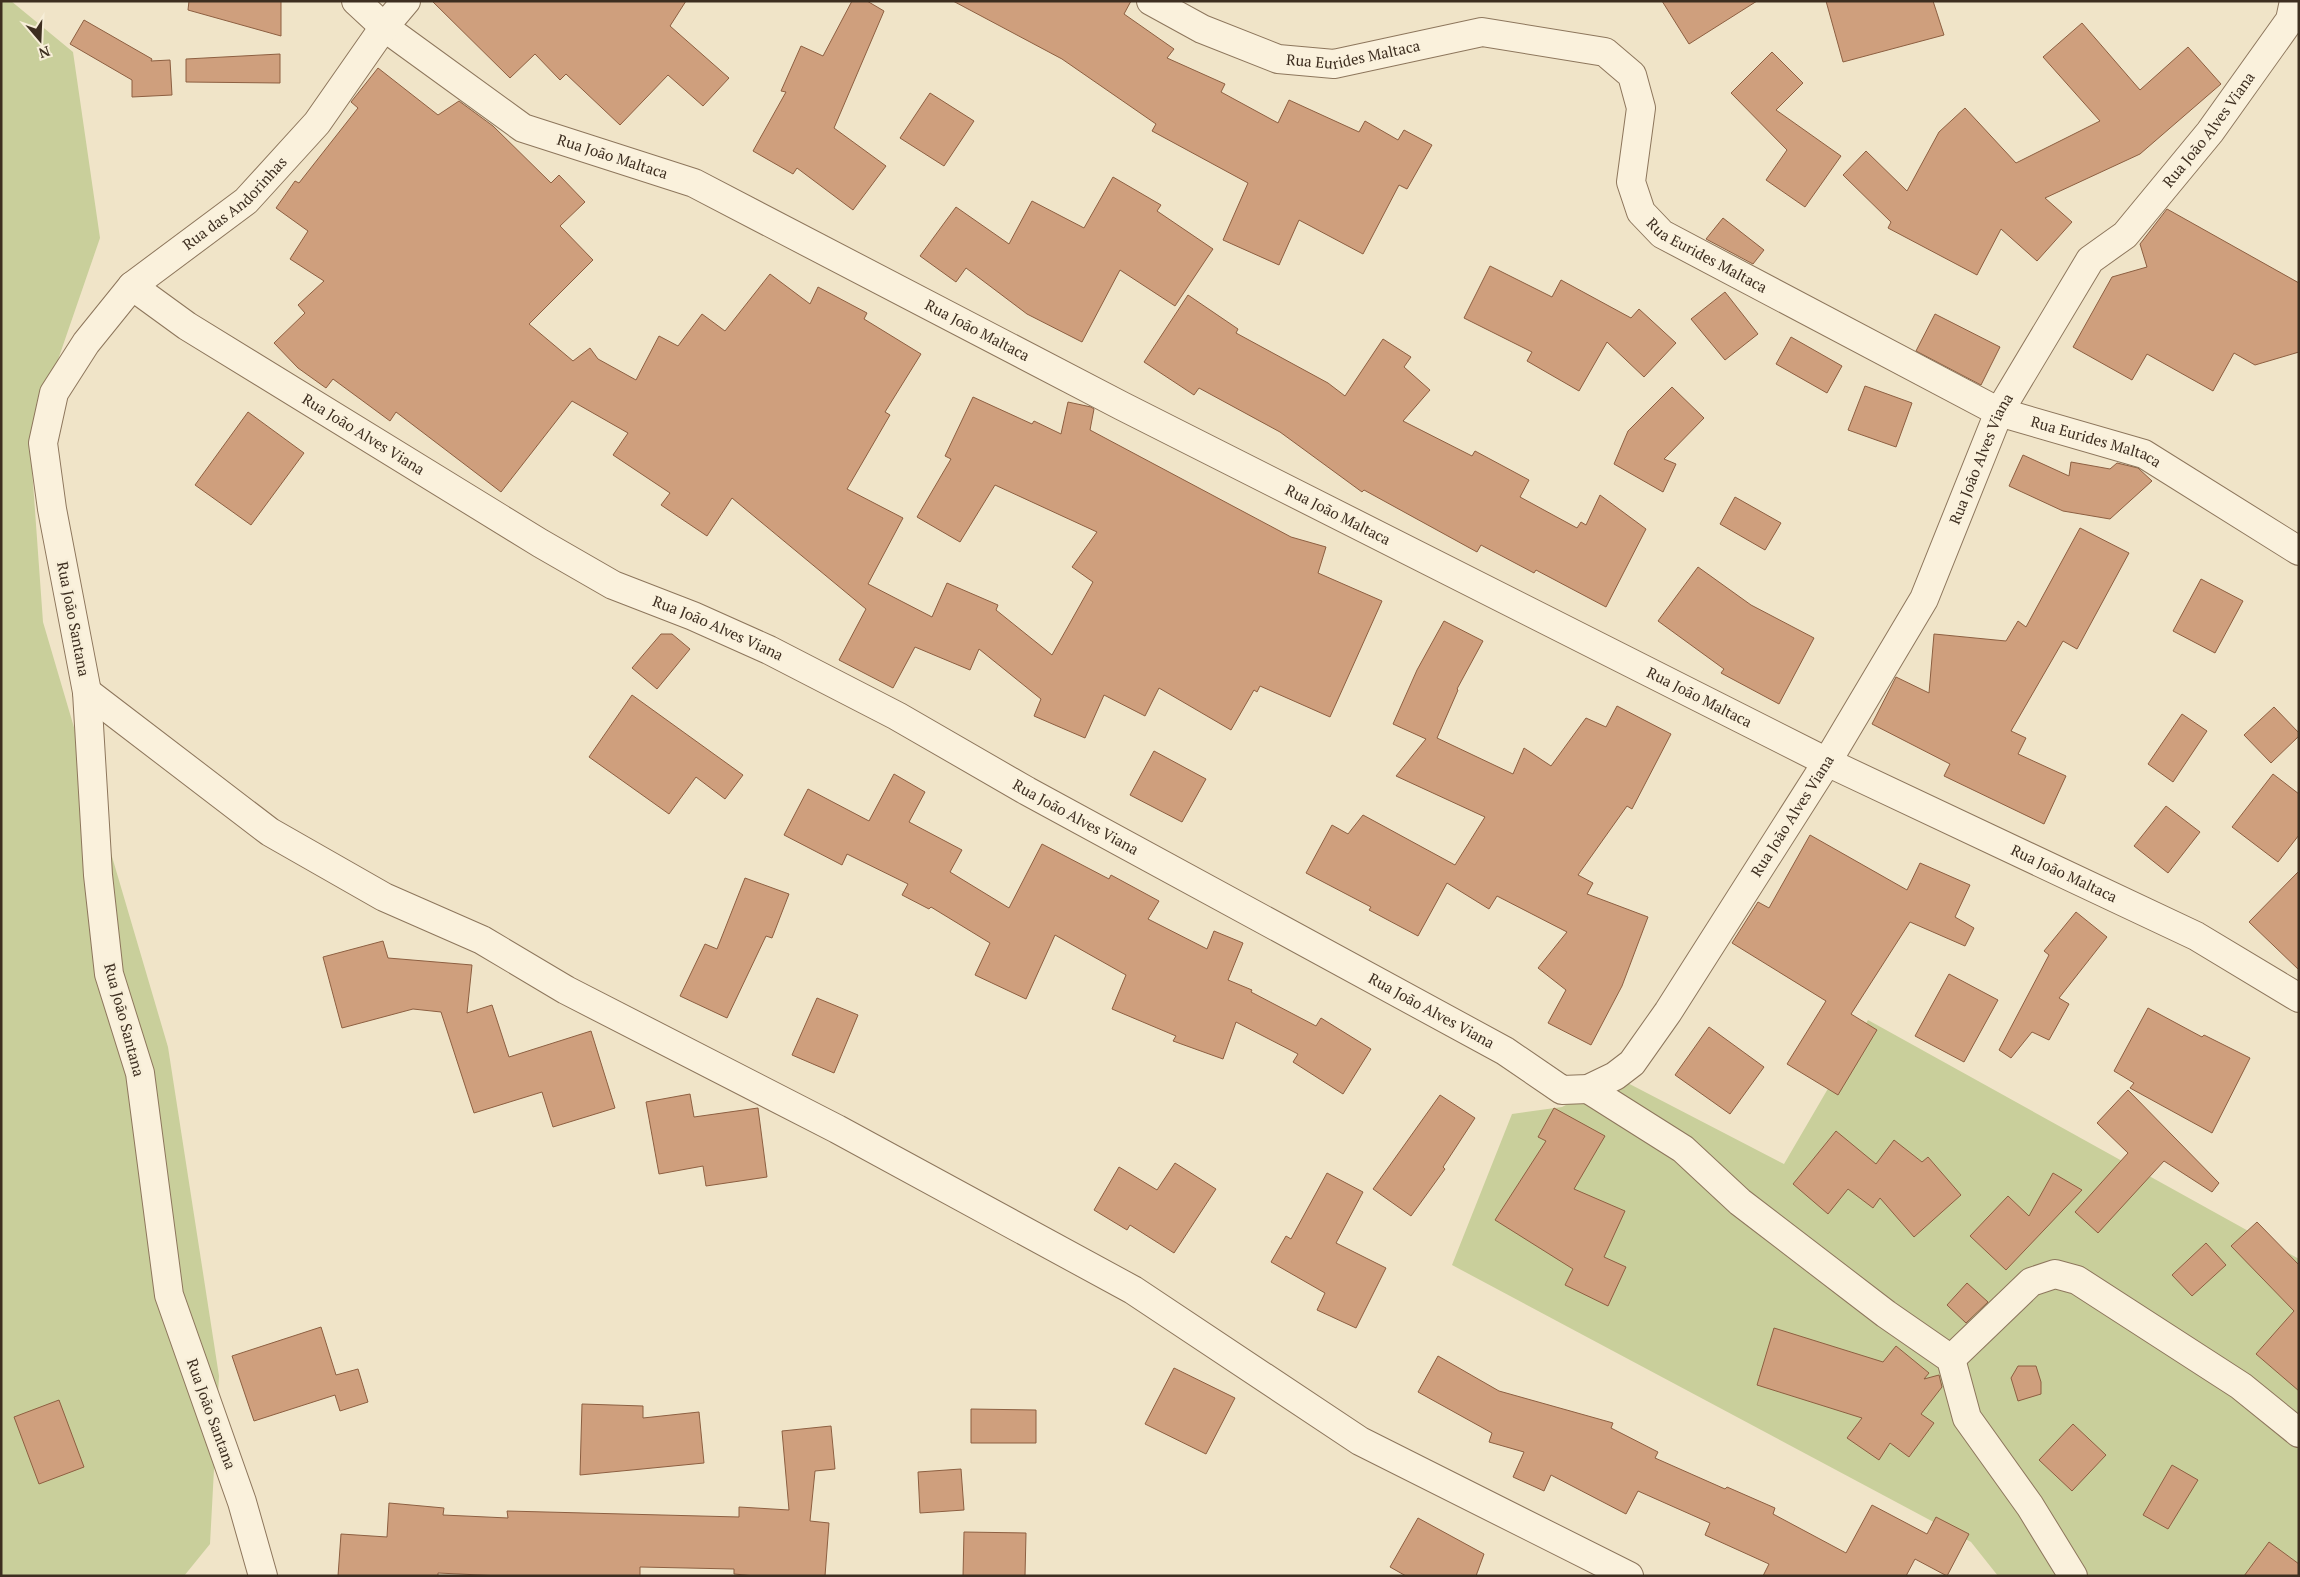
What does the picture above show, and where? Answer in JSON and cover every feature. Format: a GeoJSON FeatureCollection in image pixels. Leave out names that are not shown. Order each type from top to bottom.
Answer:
{"type":"FeatureCollection","features":[{"type":"Feature","properties":{"kind":"street","name":"Rua João Maltaca"},"geometry":{"type":"LineString","coordinates":[[356,1],[384,27],[523,128],[694,183],[1113,401],[1827,762],[2196,936],[2299,998]]}},
{"type":"Feature","properties":{"kind":"street","name":"Rua das Andorinhas"},"geometry":{"type":"LineString","coordinates":[[54,393],[86,343],[132,286],[246,201],[317,123],[384,27],[406,1]]}},
{"type":"Feature","properties":{"kind":"street","name":"Rua Eurides Maltaca"},"geometry":{"type":"LineString","coordinates":[[1151,1],[1202,29],[1278,59],[1334,64],[1482,32],[1604,52],[1632,75],[1641,108],[1631,182],[1641,212],[1662,234],[1999,412],[2144,454],[2299,551]]}},
{"type":"Feature","properties":{"kind":"street","name":"Rua João Alves Viana"},"geometry":{"type":"LineString","coordinates":[[132,286],[187,326],[540,543],[613,585],[692,616],[769,650],[897,716],[1036,796],[1505,1051],[1562,1090],[1588,1089],[1615,1076],[1632,1063],[1668,1012],[1827,762],[1924,599],[1999,412],[2090,260],[2125,235],[2210,132],[2290,20],[2294,1]]}},
{"type":"Feature","properties":{"kind":"street","name":"Rua João Santana"},"geometry":{"type":"LineString","coordinates":[[54,393],[43,443],[52,509],[87,692],[98,875],[109,974],[140,1073],[170,1295],[242,1502],[263,1576]]}},
{"type":"Feature","properties":{"kind":"street"},"geometry":{"type":"LineString","coordinates":[[87,692],[270,832],[384,897],[482,940],[566,990],[837,1129],[1133,1290],[1360,1441],[1629,1576]]}},
{"type":"Feature","properties":{"kind":"street"},"geometry":{"type":"LineString","coordinates":[[1588,1089],[1683,1149],[1740,1202],[1886,1314],[1951,1359],[1967,1418],[2030,1506],[2073,1576]]}},
{"type":"Feature","properties":{"kind":"street"},"geometry":{"type":"LineString","coordinates":[[1951,1359],[2031,1282],[2055,1274],[2077,1280],[2241,1386],[2299,1433]]}},
{"type":"Feature","properties":{"kind":"green space"},"geometry":{"type":"Polygon","coordinates":[[[1,1],[11,1],[73,52],[100,238],[30,441],[43,622],[168,1047],[219,1376],[210,1544],[184,1576],[1,1576],[1,1]]]}},
{"type":"Feature","properties":{"kind":"green space"},"geometry":{"type":"Polygon","coordinates":[[[1868,1020],[2299,1259],[2299,1576],[1998,1576],[1971,1542],[1452,1265],[1512,1114],[1562,1107],[1618,1078],[1784,1164],[1868,1020]]]}},
{"type":"Feature","properties":{"kind":"building"},"geometry":{"type":"Polygon","coordinates":[[[189,1],[281,1],[281,36],[188,10],[189,1]]]}},
{"type":"Feature","properties":{"kind":"building"},"geometry":{"type":"Polygon","coordinates":[[[432,1],[686,1],[670,26],[729,78],[703,106],[668,75],[620,125],[566,74],[560,80],[535,54],[510,78],[432,1]]]}},
{"type":"Feature","properties":{"kind":"building"},"geometry":{"type":"Polygon","coordinates":[[[852,1],[867,1],[884,11],[834,128],[886,166],[853,210],[797,168],[793,174],[753,151],[786,92],[781,91],[801,46],[823,56],[852,1]]]}},
{"type":"Feature","properties":{"kind":"building"},"geometry":{"type":"Polygon","coordinates":[[[953,1],[1131,1],[1124,14],[1174,49],[1167,58],[1225,84],[1221,92],[1278,123],[1289,100],[1359,132],[1365,121],[1398,140],[1404,130],[1432,145],[1407,189],[1399,185],[1363,254],[1299,220],[1279,265],[1223,240],[1248,183],[1152,131],[1156,124],[1062,59],[953,1]]]}},
{"type":"Feature","properties":{"kind":"building"},"geometry":{"type":"Polygon","coordinates":[[[1662,1],[1757,1],[1689,44],[1662,1]]]}},
{"type":"Feature","properties":{"kind":"building"},"geometry":{"type":"Polygon","coordinates":[[[1826,1],[1933,1],[1944,35],[1843,62],[1826,1]]]}},
{"type":"Feature","properties":{"kind":"building"},"geometry":{"type":"Polygon","coordinates":[[[84,20],[152,59],[151,61],[170,60],[172,95],[132,97],[132,80],[70,44],[84,20]]]}},
{"type":"Feature","properties":{"kind":"building"},"geometry":{"type":"Polygon","coordinates":[[[2082,23],[2140,90],[2188,47],[2221,84],[2140,154],[2045,198],[2072,222],[2037,261],[2001,229],[1977,275],[1888,228],[1891,222],[1843,175],[1866,151],[1907,191],[1939,132],[1965,108],[2016,163],[2100,121],[2043,57],[2082,23]]]}},
{"type":"Feature","properties":{"kind":"building"},"geometry":{"type":"Polygon","coordinates":[[[1772,52],[1803,83],[1776,110],[1841,156],[1805,207],[1766,180],[1787,150],[1731,93],[1772,52]]]}},
{"type":"Feature","properties":{"kind":"building"},"geometry":{"type":"Polygon","coordinates":[[[280,54],[280,83],[186,82],[186,59],[280,54]]]}},
{"type":"Feature","properties":{"kind":"building"},"geometry":{"type":"Polygon","coordinates":[[[378,68],[438,115],[459,101],[493,126],[551,183],[559,175],[585,202],[560,226],[593,260],[529,324],[573,361],[590,348],[598,359],[636,380],[659,336],[678,346],[702,314],[725,331],[770,274],[810,304],[818,287],[867,313],[864,319],[921,354],[885,412],[890,415],[847,489],[903,518],[868,584],[932,617],[947,583],[998,605],[996,610],[1052,655],[1093,582],[1072,567],[1097,532],[995,485],[960,542],[917,517],[951,459],[945,456],[973,397],[1032,424],[1034,421],[1061,434],[1068,402],[1091,407],[1094,409],[1090,430],[1291,537],[1326,547],[1318,573],[1382,601],[1330,717],[1260,686],[1257,692],[1254,690],[1231,730],[1159,688],[1145,716],[1104,695],[1085,738],[1034,716],[1041,699],[979,649],[970,670],[915,647],[893,688],[839,660],[866,609],[732,498],[707,536],[661,505],[670,493],[613,455],[628,433],[572,401],[501,492],[396,412],[390,421],[333,379],[326,388],[298,368],[274,343],[305,313],[298,305],[324,281],[290,259],[308,231],[276,208],[295,181],[299,183],[358,108],[351,102],[378,68]]]}},
{"type":"Feature","properties":{"kind":"building"},"geometry":{"type":"Polygon","coordinates":[[[930,93],[974,121],[944,166],[900,138],[930,93]]]}},
{"type":"Feature","properties":{"kind":"building"},"geometry":{"type":"Polygon","coordinates":[[[1113,177],[1161,205],[1157,211],[1213,249],[1175,306],[1120,270],[1082,342],[1027,314],[966,268],[956,282],[920,256],[956,207],[1009,244],[1032,201],[1084,228],[1113,177]]]}},
{"type":"Feature","properties":{"kind":"building"},"geometry":{"type":"Polygon","coordinates":[[[2167,209],[2299,283],[2299,352],[2255,365],[2234,353],[2213,391],[2147,354],[2132,380],[2073,347],[2112,277],[2147,267],[2140,244],[2167,209]]]}},
{"type":"Feature","properties":{"kind":"building"},"geometry":{"type":"Polygon","coordinates":[[[1723,218],[1764,250],[1753,264],[1706,239],[1723,218]]]}},
{"type":"Feature","properties":{"kind":"building"},"geometry":{"type":"Polygon","coordinates":[[[1490,266],[1552,297],[1561,280],[1631,318],[1639,309],[1676,343],[1644,377],[1607,342],[1579,391],[1527,361],[1532,352],[1464,318],[1490,266]]]}},
{"type":"Feature","properties":{"kind":"building"},"geometry":{"type":"Polygon","coordinates":[[[1725,292],[1758,334],[1725,360],[1691,319],[1725,292]]]}},
{"type":"Feature","properties":{"kind":"building"},"geometry":{"type":"Polygon","coordinates":[[[1188,295],[1238,329],[1236,333],[1328,383],[1345,396],[1383,339],[1411,357],[1404,367],[1430,390],[1403,421],[1472,456],[1475,451],[1529,480],[1520,497],[1577,528],[1581,522],[1586,525],[1600,495],[1646,529],[1606,607],[1536,570],[1534,573],[1481,545],[1477,552],[1364,490],[1362,492],[1280,432],[1199,388],[1194,395],[1144,362],[1188,295]]]}},
{"type":"Feature","properties":{"kind":"building"},"geometry":{"type":"Polygon","coordinates":[[[1935,314],[2000,347],[1981,385],[1916,351],[1935,314]]]}},
{"type":"Feature","properties":{"kind":"building"},"geometry":{"type":"Polygon","coordinates":[[[1791,337],[1842,366],[1827,393],[1776,364],[1791,337]]]}},
{"type":"Feature","properties":{"kind":"building"},"geometry":{"type":"Polygon","coordinates":[[[1865,386],[1912,403],[1896,447],[1848,430],[1865,386]]]}},
{"type":"Feature","properties":{"kind":"building"},"geometry":{"type":"Polygon","coordinates":[[[1672,387],[1704,418],[1664,459],[1676,464],[1663,492],[1614,464],[1628,431],[1672,387]]]}},
{"type":"Feature","properties":{"kind":"building"},"geometry":{"type":"Polygon","coordinates":[[[248,412],[304,453],[251,525],[195,485],[248,412]]]}},
{"type":"Feature","properties":{"kind":"building"},"geometry":{"type":"Polygon","coordinates":[[[2023,455],[2069,476],[2071,462],[2110,469],[2117,463],[2138,468],[2152,481],[2110,519],[2063,511],[2009,486],[2023,455]]]}},
{"type":"Feature","properties":{"kind":"building"},"geometry":{"type":"Polygon","coordinates":[[[1735,497],[1781,523],[1765,550],[1720,524],[1735,497]]]}},
{"type":"Feature","properties":{"kind":"building"},"geometry":{"type":"Polygon","coordinates":[[[2080,528],[2129,553],[2077,649],[2063,641],[2011,731],[2026,738],[2018,754],[2066,776],[2044,824],[1944,776],[1950,764],[1872,724],[1896,677],[1929,693],[1934,634],[2006,641],[2018,621],[2026,627],[2080,528]]]}},
{"type":"Feature","properties":{"kind":"building"},"geometry":{"type":"Polygon","coordinates":[[[1698,567],[1751,605],[1814,638],[1779,704],[1721,673],[1724,669],[1658,621],[1698,567]]]}},
{"type":"Feature","properties":{"kind":"building"},"geometry":{"type":"Polygon","coordinates":[[[2201,579],[2243,601],[2215,653],[2173,631],[2201,579]]]}},
{"type":"Feature","properties":{"kind":"building"},"geometry":{"type":"Polygon","coordinates":[[[1444,621],[1483,641],[1457,689],[1437,738],[1513,774],[1524,748],[1551,766],[1586,718],[1606,727],[1617,706],[1671,734],[1632,809],[1627,806],[1578,875],[1593,883],[1587,894],[1648,917],[1622,986],[1591,1045],[1548,1023],[1566,990],[1538,968],[1567,932],[1497,896],[1489,909],[1447,883],[1418,936],[1369,910],[1371,907],[1306,873],[1332,825],[1348,834],[1363,815],[1455,865],[1485,817],[1396,776],[1426,739],[1393,724],[1417,670],[1444,621]]]}},
{"type":"Feature","properties":{"kind":"building"},"geometry":{"type":"Polygon","coordinates":[[[661,634],[672,634],[690,649],[657,689],[632,668],[661,634]]]}},
{"type":"Feature","properties":{"kind":"building"},"geometry":{"type":"Polygon","coordinates":[[[632,695],[743,775],[725,799],[696,777],[669,814],[589,757],[632,695]]]}},
{"type":"Feature","properties":{"kind":"building"},"geometry":{"type":"Polygon","coordinates":[[[2274,707],[2299,733],[2299,736],[2271,763],[2244,735],[2274,707]]]}},
{"type":"Feature","properties":{"kind":"building"},"geometry":{"type":"Polygon","coordinates":[[[2182,714],[2207,731],[2173,782],[2148,764],[2182,714]]]}},
{"type":"Feature","properties":{"kind":"building"},"geometry":{"type":"Polygon","coordinates":[[[1154,751],[1206,779],[1182,822],[1130,795],[1154,751]]]}},
{"type":"Feature","properties":{"kind":"building"},"geometry":{"type":"Polygon","coordinates":[[[894,774],[925,792],[909,822],[962,850],[950,872],[1009,908],[1042,844],[1109,879],[1111,875],[1159,901],[1148,919],[1207,949],[1214,931],[1243,943],[1228,980],[1252,990],[1251,992],[1316,1026],[1321,1018],[1371,1049],[1343,1094],[1293,1062],[1298,1054],[1236,1022],[1223,1059],[1173,1041],[1176,1036],[1112,1009],[1126,975],[1055,935],[1026,999],[975,975],[990,943],[931,907],[929,909],[902,895],[908,884],[847,854],[842,865],[784,835],[808,789],[869,821],[894,774]]]}},
{"type":"Feature","properties":{"kind":"building"},"geometry":{"type":"Polygon","coordinates":[[[2273,774],[2299,794],[2299,835],[2278,862],[2232,827],[2273,774]]]}},
{"type":"Feature","properties":{"kind":"building"},"geometry":{"type":"Polygon","coordinates":[[[2166,806],[2200,832],[2168,873],[2134,846],[2166,806]]]}},
{"type":"Feature","properties":{"kind":"building"},"geometry":{"type":"Polygon","coordinates":[[[1810,835],[1907,890],[1920,863],[1970,885],[1955,917],[1974,928],[1965,946],[1910,922],[1851,1014],[1877,1030],[1838,1095],[1787,1064],[1826,1001],[1732,943],[1758,902],[1769,908],[1810,835]]]}},
{"type":"Feature","properties":{"kind":"building"},"geometry":{"type":"Polygon","coordinates":[[[2299,871],[2299,970],[2249,922],[2299,871]]]}},
{"type":"Feature","properties":{"kind":"building"},"geometry":{"type":"Polygon","coordinates":[[[745,878],[789,894],[772,938],[766,936],[727,1018],[680,996],[705,944],[717,949],[745,878]]]}},
{"type":"Feature","properties":{"kind":"building"},"geometry":{"type":"Polygon","coordinates":[[[2076,912],[2107,937],[2059,998],[2069,1004],[2049,1040],[2032,1032],[2011,1058],[1999,1050],[2049,955],[2044,951],[2076,912]]]}},
{"type":"Feature","properties":{"kind":"building"},"geometry":{"type":"Polygon","coordinates":[[[383,941],[388,958],[472,965],[467,1013],[492,1005],[509,1057],[591,1031],[615,1108],[553,1127],[542,1092],[474,1113],[441,1012],[413,1009],[342,1028],[323,957],[383,941]]]}},
{"type":"Feature","properties":{"kind":"building"},"geometry":{"type":"Polygon","coordinates":[[[1949,974],[1998,1000],[1964,1062],[1915,1036],[1949,974]]]}},
{"type":"Feature","properties":{"kind":"building"},"geometry":{"type":"Polygon","coordinates":[[[817,998],[858,1015],[834,1073],[792,1055],[817,998]]]}},
{"type":"Feature","properties":{"kind":"building"},"geometry":{"type":"Polygon","coordinates":[[[2148,1008],[2202,1037],[2204,1035],[2250,1058],[2212,1133],[2130,1088],[2134,1083],[2114,1071],[2148,1008]]]}},
{"type":"Feature","properties":{"kind":"building"},"geometry":{"type":"Polygon","coordinates":[[[1709,1027],[1764,1067],[1730,1114],[1675,1075],[1709,1027]]]}},
{"type":"Feature","properties":{"kind":"building"},"geometry":{"type":"Polygon","coordinates":[[[2128,1090],[2219,1183],[2212,1192],[2164,1161],[2098,1233],[2075,1212],[2128,1153],[2097,1123],[2128,1090]]]}},
{"type":"Feature","properties":{"kind":"building"},"geometry":{"type":"Polygon","coordinates":[[[690,1094],[694,1117],[758,1108],[767,1177],[706,1186],[703,1166],[659,1174],[646,1102],[690,1094]]]}},
{"type":"Feature","properties":{"kind":"building"},"geometry":{"type":"Polygon","coordinates":[[[1440,1095],[1475,1118],[1443,1167],[1445,1169],[1411,1216],[1373,1189],[1440,1095]]]}},
{"type":"Feature","properties":{"kind":"building"},"geometry":{"type":"Polygon","coordinates":[[[1554,1108],[1605,1136],[1574,1189],[1625,1211],[1604,1257],[1626,1267],[1608,1306],[1565,1285],[1573,1269],[1495,1220],[1546,1141],[1538,1137],[1554,1108]]]}},
{"type":"Feature","properties":{"kind":"building"},"geometry":{"type":"Polygon","coordinates":[[[1836,1131],[1876,1164],[1894,1140],[1922,1162],[1928,1157],[1961,1195],[1914,1237],[1880,1198],[1873,1208],[1848,1189],[1828,1214],[1793,1184],[1836,1131]]]}},
{"type":"Feature","properties":{"kind":"building"},"geometry":{"type":"Polygon","coordinates":[[[1175,1163],[1216,1189],[1174,1253],[1130,1225],[1127,1230],[1094,1210],[1119,1167],[1157,1190],[1175,1163]]]}},
{"type":"Feature","properties":{"kind":"building"},"geometry":{"type":"Polygon","coordinates":[[[1327,1173],[1363,1192],[1336,1243],[1386,1268],[1356,1328],[1317,1310],[1325,1293],[1271,1262],[1286,1236],[1291,1239],[1327,1173]]]}},
{"type":"Feature","properties":{"kind":"building"},"geometry":{"type":"Polygon","coordinates":[[[2053,1173],[2082,1190],[2006,1270],[1970,1236],[2008,1196],[2029,1216],[2053,1173]]]}},
{"type":"Feature","properties":{"kind":"building"},"geometry":{"type":"Polygon","coordinates":[[[2257,1222],[2299,1265],[2299,1391],[2256,1354],[2294,1311],[2231,1246],[2257,1222]]]}},
{"type":"Feature","properties":{"kind":"building"},"geometry":{"type":"Polygon","coordinates":[[[2206,1243],[2226,1265],[2192,1296],[2172,1275],[2206,1243]]]}},
{"type":"Feature","properties":{"kind":"building"},"geometry":{"type":"Polygon","coordinates":[[[1967,1283],[1988,1302],[1966,1323],[1947,1305],[1967,1283]]]}},
{"type":"Feature","properties":{"kind":"building"},"geometry":{"type":"Polygon","coordinates":[[[321,1327],[336,1375],[358,1369],[368,1402],[340,1411],[335,1395],[254,1421],[232,1356],[321,1327]]]}},
{"type":"Feature","properties":{"kind":"building"},"geometry":{"type":"Polygon","coordinates":[[[1774,1328],[1883,1362],[1896,1346],[1929,1373],[1924,1379],[1939,1375],[1942,1387],[1921,1414],[1934,1423],[1909,1457],[1890,1443],[1879,1460],[1847,1438],[1862,1418],[1757,1385],[1774,1328]]]}},
{"type":"Feature","properties":{"kind":"building"},"geometry":{"type":"Polygon","coordinates":[[[1438,1356],[1499,1391],[1613,1423],[1611,1428],[1658,1452],[1655,1458],[1725,1489],[1727,1487],[1775,1508],[1773,1514],[1846,1553],[1872,1505],[1927,1534],[1936,1517],[1969,1534],[1947,1576],[1915,1559],[1906,1576],[1763,1576],[1769,1564],[1705,1535],[1710,1523],[1638,1491],[1626,1514],[1551,1475],[1544,1491],[1513,1477],[1524,1452],[1489,1442],[1492,1433],[1418,1392],[1438,1356]]]}},
{"type":"Feature","properties":{"kind":"building"},"geometry":{"type":"Polygon","coordinates":[[[2018,1366],[2036,1366],[2041,1382],[2041,1394],[2018,1401],[2011,1378],[2018,1366]]]}},
{"type":"Feature","properties":{"kind":"building"},"geometry":{"type":"Polygon","coordinates":[[[1174,1368],[1235,1398],[1206,1454],[1145,1424],[1174,1368]]]}},
{"type":"Feature","properties":{"kind":"building"},"geometry":{"type":"Polygon","coordinates":[[[59,1400],[84,1467],[39,1484],[14,1417],[59,1400]]]}},
{"type":"Feature","properties":{"kind":"building"},"geometry":{"type":"Polygon","coordinates":[[[582,1404],[643,1406],[643,1418],[699,1412],[704,1463],[580,1475],[582,1404]]]}},
{"type":"Feature","properties":{"kind":"building"},"geometry":{"type":"Polygon","coordinates":[[[971,1409],[1036,1410],[1036,1443],[971,1443],[971,1409]]]}},
{"type":"Feature","properties":{"kind":"building"},"geometry":{"type":"Polygon","coordinates":[[[2073,1424],[2106,1455],[2072,1491],[2039,1460],[2073,1424]]]}},
{"type":"Feature","properties":{"kind":"building"},"geometry":{"type":"Polygon","coordinates":[[[831,1426],[835,1469],[815,1471],[810,1521],[829,1523],[825,1576],[755,1576],[734,1574],[734,1569],[640,1567],[640,1576],[501,1576],[438,1573],[438,1576],[338,1576],[341,1534],[387,1537],[389,1503],[444,1508],[443,1515],[508,1518],[507,1511],[739,1517],[739,1507],[789,1510],[782,1431],[831,1426]]]}},
{"type":"Feature","properties":{"kind":"building"},"geometry":{"type":"Polygon","coordinates":[[[2172,1465],[2198,1480],[2168,1529],[2143,1515],[2172,1465]]]}},
{"type":"Feature","properties":{"kind":"building"},"geometry":{"type":"Polygon","coordinates":[[[961,1469],[964,1510],[920,1513],[918,1472],[961,1469]]]}},
{"type":"Feature","properties":{"kind":"building"},"geometry":{"type":"Polygon","coordinates":[[[1418,1518],[1484,1554],[1476,1576],[1406,1576],[1390,1567],[1418,1518]]]}},
{"type":"Feature","properties":{"kind":"building"},"geometry":{"type":"Polygon","coordinates":[[[964,1532],[1026,1533],[1025,1576],[963,1576],[964,1532]]]}},
{"type":"Feature","properties":{"kind":"building"},"geometry":{"type":"Polygon","coordinates":[[[2269,1542],[2299,1564],[2299,1576],[2244,1576],[2269,1542]]]}}]}
